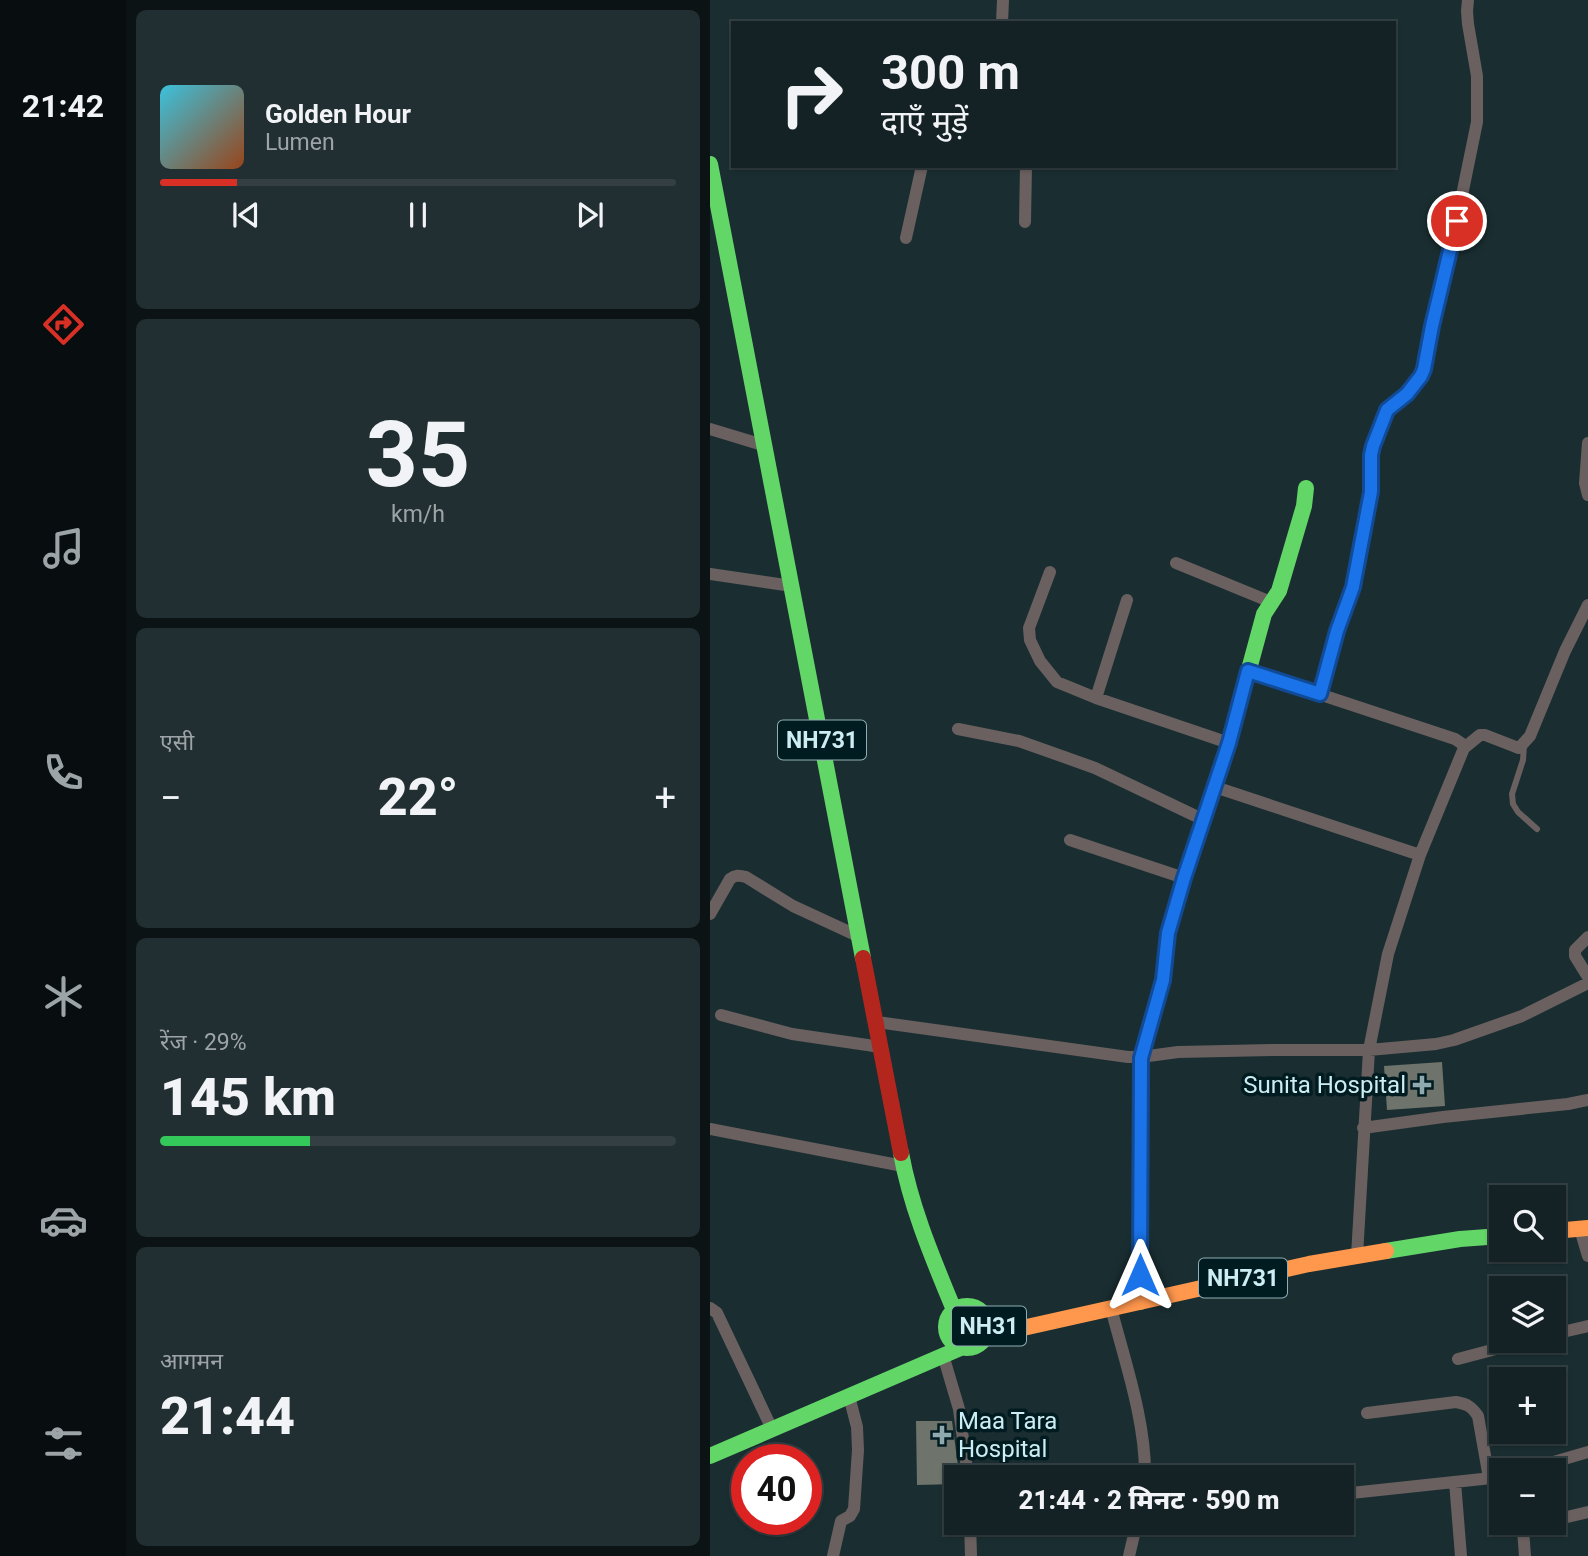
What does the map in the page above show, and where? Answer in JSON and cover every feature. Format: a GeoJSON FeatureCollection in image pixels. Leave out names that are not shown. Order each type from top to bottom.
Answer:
{"type":"FeatureCollection","features":[{"type":"Feature","properties":{"kind":"main road","name":"NH731"},"geometry":{"type":"LineString","coordinates":[[710,164],[718,242],[766,446],[903,1166],[914,1208],[954,1310]]}},
{"type":"Feature","properties":{"kind":"main road"},"geometry":{"type":"LineString","coordinates":[[1140,1302],[1141,1058],[1163,980],[1166,941],[1184,878],[1229,743],[1265,614],[1279,591],[1304,506],[1306,488]]}},
{"type":"Feature","properties":{"kind":"main road"},"geometry":{"type":"LineString","coordinates":[[1566,1230],[1584,1229]]}},
{"type":"Feature","properties":{"kind":"main road","name":"NH731"},"geometry":{"type":"LineString","coordinates":[[987,1336],[1309,1264],[1460,1239],[1489,1237]]}},
{"type":"Feature","properties":{"kind":"main road","name":"NH31"},"geometry":{"type":"LineString","coordinates":[[972,1306],[987,1317],[987,1336],[981,1343],[963,1347],[948,1336],[948,1318],[954,1310],[972,1306]]}},
{"type":"Feature","properties":{"kind":"main road"},"geometry":{"type":"LineString","coordinates":[[710,1456],[963,1347]]}},
{"type":"Feature","properties":{"kind":"street"},"geometry":{"type":"LineString","coordinates":[[1002,21],[1003,0]]}},
{"type":"Feature","properties":{"kind":"street"},"geometry":{"type":"LineString","coordinates":[[1320,694],[1337,631],[1353,587],[1371,492],[1373,446],[1387,410],[1407,394],[1424,369],[1452,244],[1477,122],[1477,76],[1468,24],[1468,0]]}},
{"type":"Feature","properties":{"kind":"street"},"geometry":{"type":"LineString","coordinates":[[906,238],[922,168]]}},
{"type":"Feature","properties":{"kind":"street"},"geometry":{"type":"LineString","coordinates":[[1025,222],[1026,168]]}},
{"type":"Feature","properties":{"kind":"street"},"geometry":{"type":"LineString","coordinates":[[710,429],[766,446]]}},
{"type":"Feature","properties":{"kind":"street"},"geometry":{"type":"LineString","coordinates":[[1587,443],[1584,483],[1587,495]]}},
{"type":"Feature","properties":{"kind":"street"},"geometry":{"type":"LineString","coordinates":[[1176,563],[1271,602]]}},
{"type":"Feature","properties":{"kind":"street"},"geometry":{"type":"LineString","coordinates":[[1050,572],[1029,628],[1030,640],[1040,661],[1057,682],[1229,743]]}},
{"type":"Feature","properties":{"kind":"street"},"geometry":{"type":"LineString","coordinates":[[710,574],[792,586]]}},
{"type":"Feature","properties":{"kind":"street"},"geometry":{"type":"LineString","coordinates":[[1096,698],[1127,600]]}},
{"type":"Feature","properties":{"kind":"street"},"geometry":{"type":"LineString","coordinates":[[1357,1256],[1369,1049],[1388,954],[1420,855],[1464,748],[1485,735],[1519,748],[1530,736],[1587,605]]}},
{"type":"Feature","properties":{"kind":"street"},"geometry":{"type":"LineString","coordinates":[[1248,671],[1455,739],[1464,748]]}},
{"type":"Feature","properties":{"kind":"street"},"geometry":{"type":"LineString","coordinates":[[958,729],[1019,741],[1095,768],[1204,820]]}},
{"type":"Feature","properties":{"kind":"street"},"geometry":{"type":"LineString","coordinates":[[1215,788],[1420,855]]}},
{"type":"Feature","properties":{"kind":"street"},"geometry":{"type":"LineString","coordinates":[[1070,840],[1184,878]]}},
{"type":"Feature","properties":{"kind":"street"},"geometry":{"type":"LineString","coordinates":[[710,914],[730,879],[739,875],[793,906],[860,937]]}},
{"type":"Feature","properties":{"kind":"street"},"geometry":{"type":"LineString","coordinates":[[1587,937],[1575,950],[1575,956],[1587,977]]}},
{"type":"Feature","properties":{"kind":"street"},"geometry":{"type":"LineString","coordinates":[[877,1022],[1141,1058],[1178,1052],[1369,1049],[1454,1040],[1522,1016],[1587,983]]}},
{"type":"Feature","properties":{"kind":"street"},"geometry":{"type":"LineString","coordinates":[[720,1015],[792,1034],[881,1047]]}},
{"type":"Feature","properties":{"kind":"street"},"geometry":{"type":"LineString","coordinates":[[1363,1128],[1587,1100]]}},
{"type":"Feature","properties":{"kind":"street"},"geometry":{"type":"LineString","coordinates":[[710,1129],[903,1166]]}},
{"type":"Feature","properties":{"kind":"street"},"geometry":{"type":"LineString","coordinates":[[1584,1229],[1587,1256]]}},
{"type":"Feature","properties":{"kind":"street"},"geometry":{"type":"LineString","coordinates":[[710,1307],[717,1313],[772,1429]]}},
{"type":"Feature","properties":{"kind":"street"},"geometry":{"type":"LineString","coordinates":[[1111,1308],[1140,1421],[1145,1465]]}},
{"type":"Feature","properties":{"kind":"street"},"geometry":{"type":"LineString","coordinates":[[1566,1331],[1587,1326]]}},
{"type":"Feature","properties":{"kind":"street"},"geometry":{"type":"LineString","coordinates":[[1458,1359],[1489,1351]]}},
{"type":"Feature","properties":{"kind":"street"},"geometry":{"type":"LineString","coordinates":[[943,1355],[959,1409],[966,1465]]}},
{"type":"Feature","properties":{"kind":"street"},"geometry":{"type":"LineString","coordinates":[[833,1556],[841,1521],[850,1516],[855,1504],[859,1450],[857,1427],[849,1396]]}},
{"type":"Feature","properties":{"kind":"street"},"geometry":{"type":"LineString","coordinates":[[1367,1413],[1456,1402],[1467,1404],[1478,1416],[1490,1458]]}},
{"type":"Feature","properties":{"kind":"street"},"geometry":{"type":"LineString","coordinates":[[1566,1458],[1587,1452]]}},
{"type":"Feature","properties":{"kind":"street"},"geometry":{"type":"LineString","coordinates":[[1354,1493],[1489,1478]]}},
{"type":"Feature","properties":{"kind":"street"},"geometry":{"type":"LineString","coordinates":[[1455,1482],[1461,1556]]}},
{"type":"Feature","properties":{"kind":"street"},"geometry":{"type":"LineString","coordinates":[[1566,1517],[1587,1512]]}},
{"type":"Feature","properties":{"kind":"street"},"geometry":{"type":"LineString","coordinates":[[970,1535],[971,1556]]}},
{"type":"Feature","properties":{"kind":"street"},"geometry":{"type":"LineString","coordinates":[[1129,1556],[1134,1535]]}},
{"type":"Feature","properties":{"kind":"street"},"geometry":{"type":"LineString","coordinates":[[1523,1535],[1525,1556]]}},
{"type":"Feature","properties":{"kind":"lane"},"geometry":{"type":"LineString","coordinates":[[1524,744],[1523,760],[1512,794],[1513,804],[1537,829]]}},
{"type":"Feature","properties":{"kind":"building"},"geometry":{"type":"Polygon","coordinates":[[[1442,1062],[1445,1106],[1387,1110],[1384,1066],[1442,1062]]]}},
{"type":"Feature","properties":{"kind":"building"},"geometry":{"type":"Polygon","coordinates":[[[916,1421],[952,1421],[958,1465],[944,1465],[944,1484],[917,1485],[916,1421]]]}},
{"type":"Feature","properties":{"kind":"traffic: fast"},"geometry":{"type":"LineString","coordinates":[[710,164],[863,958]]}},
{"type":"Feature","properties":{"kind":"traffic: fast"},"geometry":{"type":"LineString","coordinates":[[1140,1302],[1141,1057],[1163,980],[1168,933],[1229,743],[1264,614],[1279,591],[1304,506],[1306,488]]}},
{"type":"Feature","properties":{"kind":"traffic: fast"},"geometry":{"type":"LineString","coordinates":[[901,1153],[917,1213],[954,1310]]}},
{"type":"Feature","properties":{"kind":"traffic: fast"},"geometry":{"type":"LineString","coordinates":[[1386,1251],[1489,1237]]}},
{"type":"Feature","properties":{"kind":"traffic: fast"},"geometry":{"type":"LineString","coordinates":[[967,1306],[982,1312],[988,1327],[982,1342],[967,1348],[952,1342],[946,1327],[952,1312],[967,1306]]}},
{"type":"Feature","properties":{"kind":"traffic: fast"},"geometry":{"type":"LineString","coordinates":[[710,1456],[963,1347]]}},
{"type":"Feature","properties":{"kind":"traffic: slow"},"geometry":{"type":"LineString","coordinates":[[1566,1230],[1588,1228]]}},
{"type":"Feature","properties":{"kind":"traffic: slow"},"geometry":{"type":"LineString","coordinates":[[987,1336],[1309,1264],[1386,1251]]}},
{"type":"Feature","properties":{"kind":"traffic: jam"},"geometry":{"type":"LineString","coordinates":[[863,958],[901,1153]]}},
{"type":"Feature","properties":{"kind":"place","name":"Sunita Hospital"},"geometry":{"type":"Point","coordinates":[1422,1085]}},
{"type":"Feature","properties":{"kind":"place","name":"Maa Tara Hospital"},"geometry":{"type":"Point","coordinates":[942,1435]}},
{"type":"Feature","properties":{"kind":"route"},"geometry":{"type":"LineString","coordinates":[[1140,1275],[1141,1058],[1163,980],[1166,941],[1184,878],[1229,743],[1248,671],[1320,694],[1337,631],[1353,587],[1371,492],[1373,446],[1387,410],[1407,394],[1424,369],[1457,221]]}}]}
